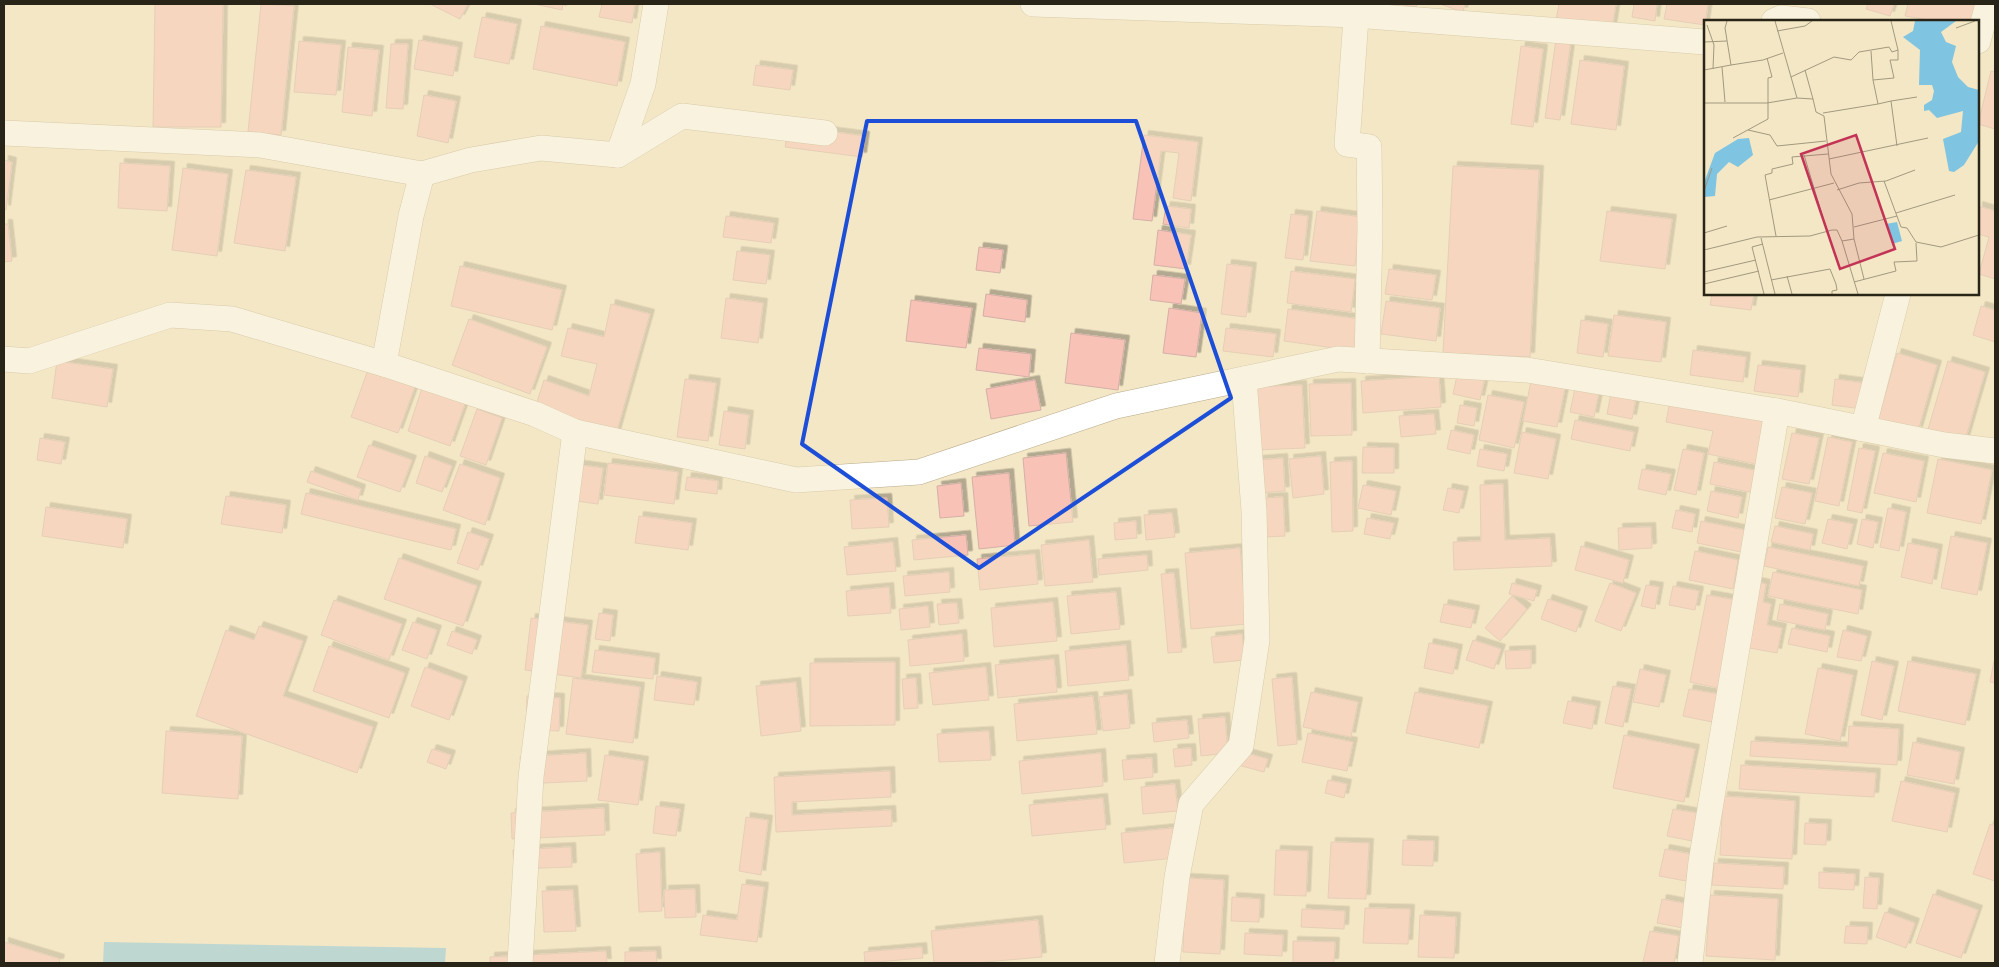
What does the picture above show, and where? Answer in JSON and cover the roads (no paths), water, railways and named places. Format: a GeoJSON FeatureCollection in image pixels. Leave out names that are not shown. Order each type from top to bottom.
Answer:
{"type":"FeatureCollection","features":[{"type":"Feature","properties":{"kind":"street"},"geometry":{"type":"LineString","coordinates":[[618,155],[643,84],[656,4]]}},
{"type":"Feature","properties":{"kind":"street"},"geometry":{"type":"LineString","coordinates":[[1033,4],[1356,9],[1704,42]]}},
{"type":"Feature","properties":{"kind":"street"},"geometry":{"type":"LineString","coordinates":[[1979,36],[1988,4]]}},
{"type":"Feature","properties":{"kind":"street"},"geometry":{"type":"LineString","coordinates":[[1356,9],[1347,144],[1369,147],[1370,227],[1367,361]]}},
{"type":"Feature","properties":{"kind":"street"},"geometry":{"type":"LineString","coordinates":[[1776,20],[1781,18],[1799,20]]}},
{"type":"Feature","properties":{"kind":"street"},"geometry":{"type":"LineString","coordinates":[[4,132],[260,145],[422,174],[471,160],[541,148],[618,155],[682,116],[825,133]]}},
{"type":"Feature","properties":{"kind":"street"},"geometry":{"type":"LineString","coordinates":[[384,364],[411,216],[422,174]]}},
{"type":"Feature","properties":{"kind":"street"},"geometry":{"type":"LineString","coordinates":[[1864,429],[1898,295]]}},
{"type":"Feature","properties":{"kind":"street"},"geometry":{"type":"LineString","coordinates":[[4,359],[29,361],[170,315],[232,319],[384,364],[535,414],[574,432],[796,480],[919,472],[1116,406],[1338,359],[1527,370],[1777,411],[1944,445],[1995,450]]}},
{"type":"Feature","properties":{"kind":"street"},"geometry":{"type":"LineString","coordinates":[[1167,963],[1177,877],[1192,804],[1241,746],[1257,640],[1254,511],[1244,379]]}},
{"type":"Feature","properties":{"kind":"street"},"geometry":{"type":"LineString","coordinates":[[1690,963],[1700,862],[1777,411]]}},
{"type":"Feature","properties":{"kind":"street"},"geometry":{"type":"LineString","coordinates":[[520,963],[531,777],[574,432]]}},
{"type":"Feature","properties":{"kind":"water"},"geometry":{"type":"Polygon","coordinates":[[[104,942],[446,948],[445,963],[103,963],[104,942]]]}}]}
